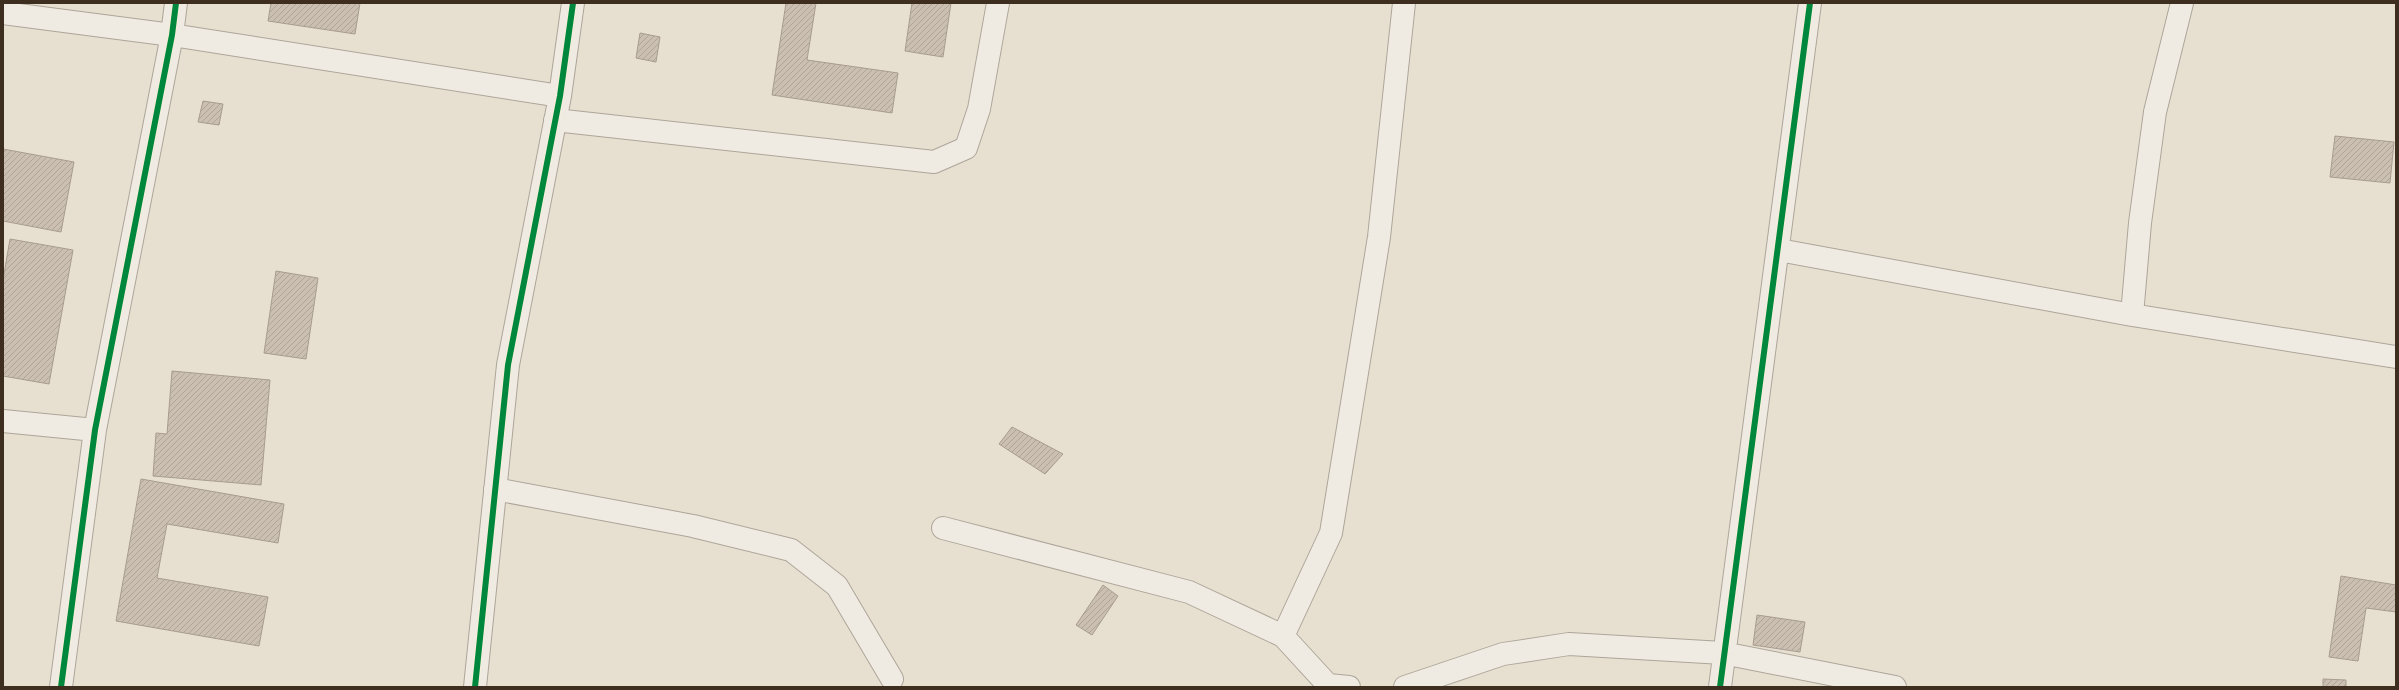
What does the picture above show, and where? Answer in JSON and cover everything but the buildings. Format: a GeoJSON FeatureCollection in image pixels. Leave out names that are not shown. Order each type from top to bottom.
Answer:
{"type":"FeatureCollection","features":[{"type":"Feature","properties":{"kind":"street"},"geometry":{"type":"LineString","coordinates":[[61,687],[95,430],[172,35],[176,3]]}},
{"type":"Feature","properties":{"kind":"street"},"geometry":{"type":"LineString","coordinates":[[475,687],[508,365],[560,96],[573,3]]}},
{"type":"Feature","properties":{"kind":"street"},"geometry":{"type":"LineString","coordinates":[[555,120],[934,162],[966,148],[979,109],[998,3]]}},
{"type":"Feature","properties":{"kind":"street"},"geometry":{"type":"LineString","coordinates":[[1283,636],[1331,533],[1379,238],[1404,3]]}},
{"type":"Feature","properties":{"kind":"street"},"geometry":{"type":"LineString","coordinates":[[1720,687],[1723,653],[1810,3]]}},
{"type":"Feature","properties":{"kind":"street"},"geometry":{"type":"LineString","coordinates":[[2132,315],[2140,223],[2155,112],[2182,3]]}},
{"type":"Feature","properties":{"kind":"street"},"geometry":{"type":"LineString","coordinates":[[3,13],[172,35],[560,96]]}},
{"type":"Feature","properties":{"kind":"street"},"geometry":{"type":"LineString","coordinates":[[1778,250],[2132,315],[2396,357]]}},
{"type":"Feature","properties":{"kind":"street"},"geometry":{"type":"LineString","coordinates":[[3,421],[95,430]]}},
{"type":"Feature","properties":{"kind":"street"},"geometry":{"type":"LineString","coordinates":[[495,489],[693,526],[791,550],[837,586],[892,679]]}},
{"type":"Feature","properties":{"kind":"street"},"geometry":{"type":"LineString","coordinates":[[943,528],[1189,592],[1283,636],[1335,686]]}},
{"type":"Feature","properties":{"kind":"street"},"geometry":{"type":"LineString","coordinates":[[1405,687],[1504,654],[1569,644],[1723,653],[1895,687]]}},
{"type":"Feature","properties":{"kind":"cycle path"},"geometry":{"type":"LineString","coordinates":[[61,687],[95,430],[172,35],[176,3]]}},
{"type":"Feature","properties":{"kind":"cycle path"},"geometry":{"type":"LineString","coordinates":[[475,687],[508,365],[560,96],[573,3]]}},
{"type":"Feature","properties":{"kind":"cycle path"},"geometry":{"type":"LineString","coordinates":[[1720,687],[1810,3]]}}]}
